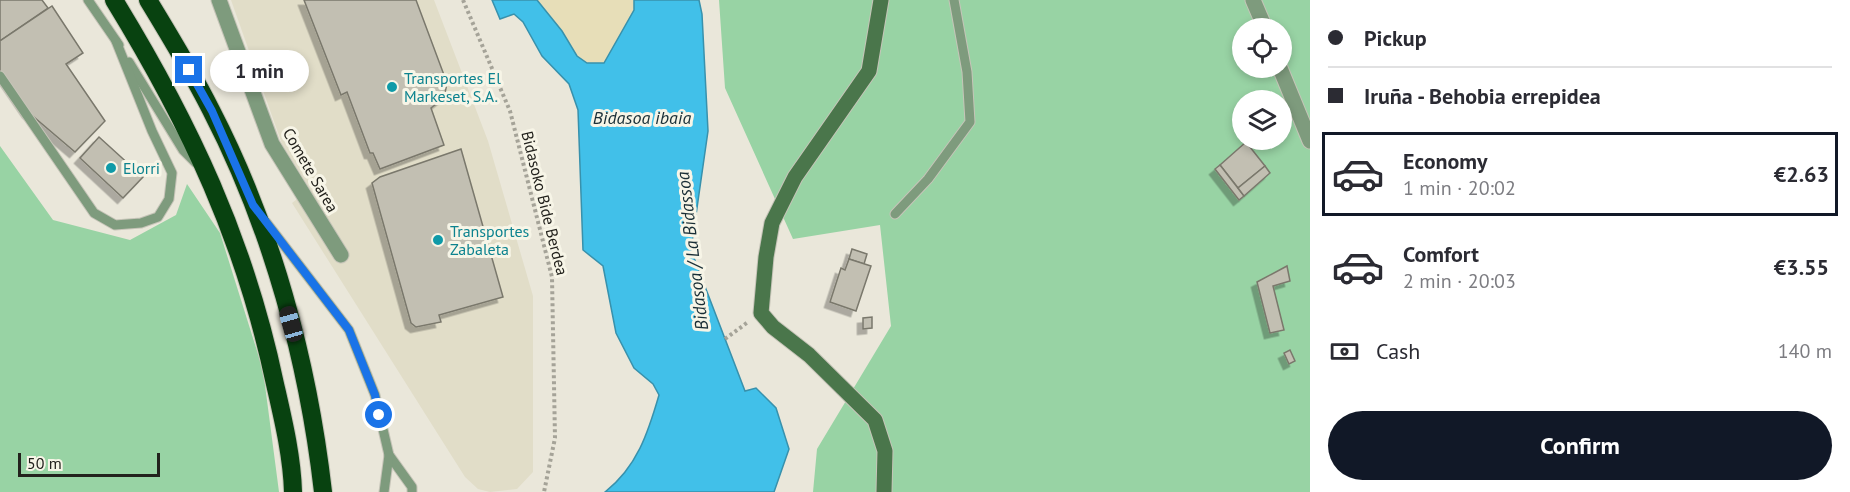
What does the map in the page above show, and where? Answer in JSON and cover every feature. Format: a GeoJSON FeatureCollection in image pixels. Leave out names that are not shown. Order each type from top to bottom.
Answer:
{"type":"FeatureCollection","features":[{"type":"Feature","properties":{"kind":"highway"},"geometry":{"type":"LineString","coordinates":[[114,0],[152,63],[185,125],[208,174],[249,282],[269,354],[284,424],[293,492]]}},
{"type":"Feature","properties":{"kind":"highway"},"geometry":{"type":"LineString","coordinates":[[148,0],[212,111],[253,205],[298,347],[323,492]]}},
{"type":"Feature","properties":{"kind":"street","name":"Comete Sarea"},"geometry":{"type":"LineString","coordinates":[[219,0],[272,144],[341,255]]}},
{"type":"Feature","properties":{"kind":"street"},"geometry":{"type":"LineString","coordinates":[[881,0],[868,71],[795,177],[772,224],[766,257],[761,313],[773,327],[808,355],[876,420],[885,451],[884,492]]}},
{"type":"Feature","properties":{"kind":"street"},"geometry":{"type":"LineString","coordinates":[[1253,0],[1261,18]]}},
{"type":"Feature","properties":{"kind":"street"},"geometry":{"type":"LineString","coordinates":[[1284,78],[1310,141]]}},
{"type":"Feature","properties":{"kind":"lane"},"geometry":{"type":"LineString","coordinates":[[88,0],[183,150],[208,174]]}},
{"type":"Feature","properties":{"kind":"lane"},"geometry":{"type":"LineString","coordinates":[[895,214],[928,179],[970,122],[967,72],[954,0]]}},
{"type":"Feature","properties":{"kind":"lane"},"geometry":{"type":"LineString","coordinates":[[0,76],[94,213],[115,225],[141,223],[158,217],[169,199],[172,173],[152,131],[116,41]]}},
{"type":"Feature","properties":{"kind":"lane"},"geometry":{"type":"LineString","coordinates":[[253,205],[349,330],[375,395],[389,455],[384,492]]}},
{"type":"Feature","properties":{"kind":"lane"},"geometry":{"type":"LineString","coordinates":[[389,455],[412,487],[412,492]]}},
{"type":"Feature","properties":{"kind":"path","name":"Bidasoko Bide Berdea"},"geometry":{"type":"LineString","coordinates":[[463,0],[510,111],[552,277],[555,438],[544,492]]}},
{"type":"Feature","properties":{"kind":"path"},"geometry":{"type":"LineString","coordinates":[[725,339],[761,313]]}},
{"type":"Feature","properties":{"kind":"shaded area"},"geometry":{"type":"Polygon","coordinates":[[[231,0],[434,0],[488,141],[533,296],[533,472],[517,489],[490,492],[478,489],[465,477],[292,203],[310,189],[282,144],[231,0]]]}},
{"type":"Feature","properties":{"kind":"green space"},"geometry":{"type":"Polygon","coordinates":[[[719,0],[1310,0],[1310,492],[813,492],[817,449],[891,326],[880,225],[793,239],[725,88],[719,0]]]}},
{"type":"Feature","properties":{"kind":"green space"},"geometry":{"type":"Polygon","coordinates":[[[0,146],[53,220],[130,240],[176,215],[187,184],[220,233],[263,370],[279,492],[0,492],[0,146]]]}},
{"type":"Feature","properties":{"kind":"sand"},"geometry":{"type":"Polygon","coordinates":[[[537,0],[634,0],[634,10],[604,64],[587,64],[577,56],[562,31],[537,0]]]}},
{"type":"Feature","properties":{"kind":"water","name":"Bidasoa ibaia"},"geometry":{"type":"Polygon","coordinates":[[[492,0],[537,0],[562,31],[577,56],[587,63],[604,63],[634,10],[634,0],[699,0],[702,14],[708,131],[691,250],[745,391],[756,388],[776,408],[789,449],[774,492],[605,492],[625,472],[640,448],[659,395],[653,384],[634,368],[616,333],[603,266],[583,250],[578,110],[569,84],[542,56],[523,22],[514,14],[500,19],[492,0]]]}},
{"type":"Feature","properties":{"kind":"building"},"geometry":{"type":"Polygon","coordinates":[[[0,0],[42,0],[48,8],[0,41],[0,0]]]}},
{"type":"Feature","properties":{"kind":"building","name":"Transportes El Markeset, S.A."},"geometry":{"type":"Polygon","coordinates":[[[304,0],[416,0],[447,83],[444,98],[431,108],[444,145],[380,169],[373,153],[370,153],[347,92],[341,95],[304,0]]]}},
{"type":"Feature","properties":{"kind":"building"},"geometry":{"type":"Polygon","coordinates":[[[52,6],[83,53],[66,64],[105,121],[75,152],[28,112],[0,71],[0,41],[52,6]]]}},
{"type":"Feature","properties":{"kind":"building","name":"Elorri"},"geometry":{"type":"Polygon","coordinates":[[[99,137],[143,177],[123,198],[80,158],[99,137]]]}},
{"type":"Feature","properties":{"kind":"building","name":"Transportes Zabaleta"},"geometry":{"type":"Polygon","coordinates":[[[461,149],[503,297],[439,315],[441,322],[416,327],[411,323],[372,183],[380,177],[461,149]]]}},
{"type":"Feature","properties":{"kind":"building"},"geometry":{"type":"Polygon","coordinates":[[[1237,150],[1252,150],[1265,166],[1238,188],[1220,165],[1237,150]]]}},
{"type":"Feature","properties":{"kind":"building"},"geometry":{"type":"Polygon","coordinates":[[[1220,165],[1244,196],[1239,200],[1215,169],[1220,165]]]}},
{"type":"Feature","properties":{"kind":"building"},"geometry":{"type":"Polygon","coordinates":[[[1265,166],[1270,173],[1244,196],[1238,188],[1265,166]]]}},
{"type":"Feature","properties":{"kind":"building"},"geometry":{"type":"Polygon","coordinates":[[[852,249],[867,254],[864,264],[849,259],[852,249]]]}},
{"type":"Feature","properties":{"kind":"building"},"geometry":{"type":"Polygon","coordinates":[[[849,259],[871,266],[856,311],[830,302],[841,268],[845,270],[849,259]]]}},
{"type":"Feature","properties":{"kind":"building"},"geometry":{"type":"Polygon","coordinates":[[[1287,266],[1290,281],[1273,286],[1284,330],[1270,333],[1257,282],[1287,266]]]}},
{"type":"Feature","properties":{"kind":"building"},"geometry":{"type":"Polygon","coordinates":[[[872,317],[872,328],[863,329],[863,318],[872,317]]]}},
{"type":"Feature","properties":{"kind":"building"},"geometry":{"type":"Polygon","coordinates":[[[1290,350],[1295,361],[1289,364],[1284,353],[1290,350]]]}},
{"type":"Feature","properties":{"kind":"place","name":"Transportes El Markeset, S.A."},"geometry":{"type":"Point","coordinates":[392,87]}},
{"type":"Feature","properties":{"kind":"place","name":"Elorri"},"geometry":{"type":"Point","coordinates":[111,168]}},
{"type":"Feature","properties":{"kind":"place","name":"Transportes Zabaleta"},"geometry":{"type":"Point","coordinates":[438,240]}},
{"type":"Feature","properties":{"kind":"route"},"geometry":{"type":"LineString","coordinates":[[189,70],[212,111],[253,205],[349,330],[375,395],[379,415]]}},
{"type":"Feature","properties":{"kind":"water label","name":"Bidasoa / La Bidassoa"},"geometry":{"type":"Point","coordinates":[692,251]}}]}
